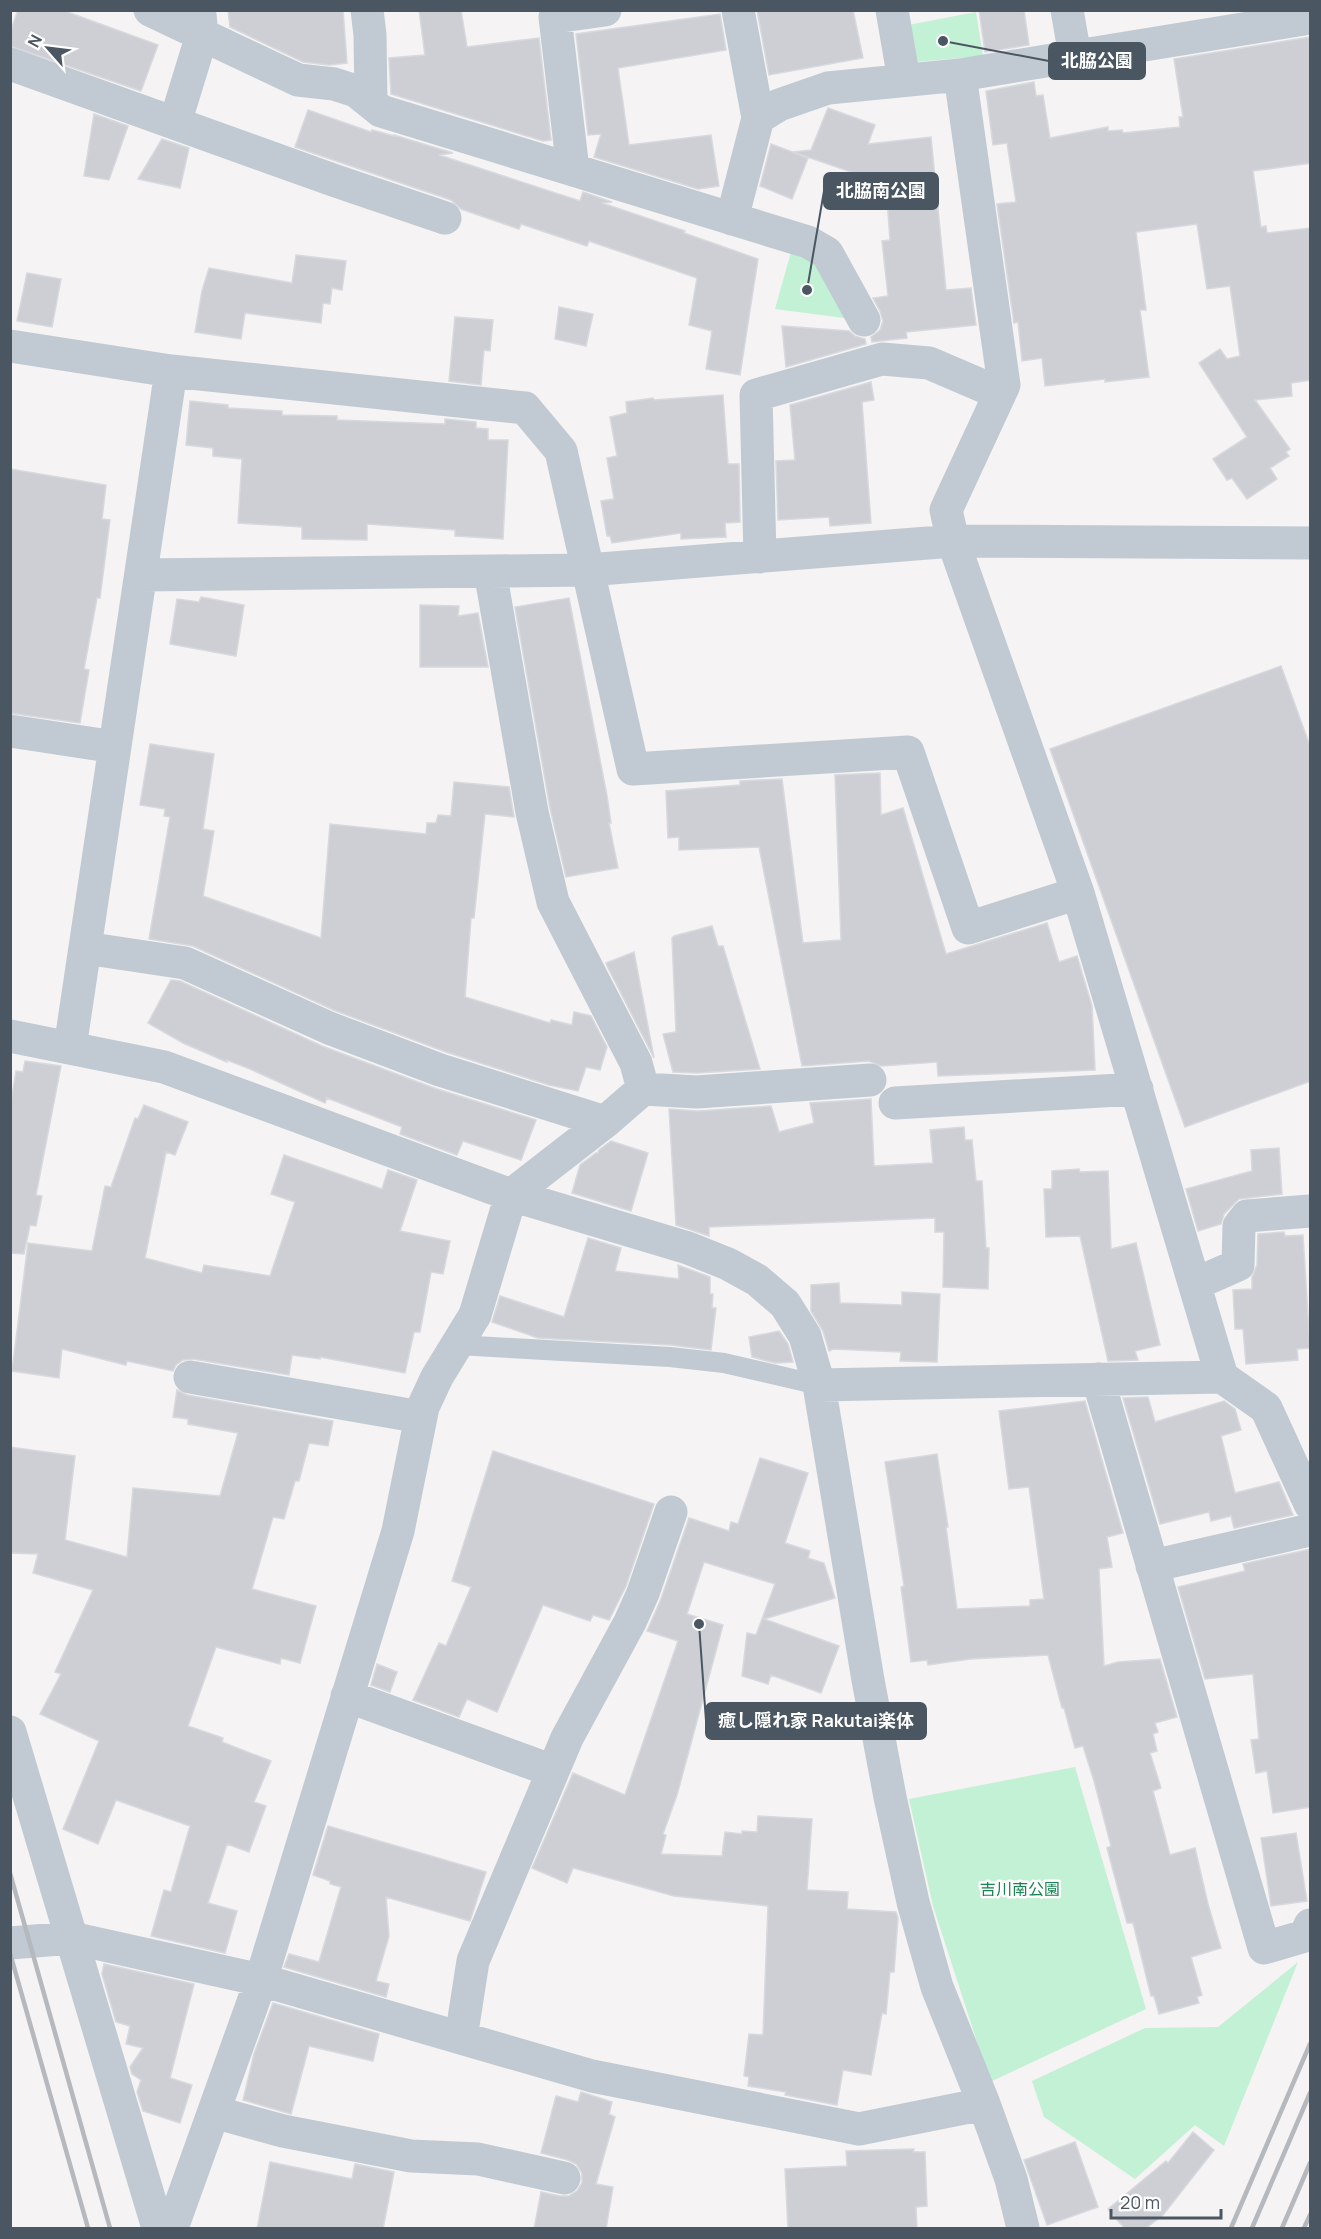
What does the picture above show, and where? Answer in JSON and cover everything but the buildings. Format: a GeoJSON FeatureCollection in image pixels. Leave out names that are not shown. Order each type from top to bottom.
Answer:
{"type":"FeatureCollection","features":[{"type":"Feature","properties":{"kind":"street"},"geometry":{"type":"LineString","coordinates":[[150,10],[201,23],[298,80],[334,84],[356,91],[381,111],[808,242],[827,253],[864,320]]}},
{"type":"Feature","properties":{"kind":"street"},"geometry":{"type":"LineString","coordinates":[[367,10],[370,34],[371,103]]}},
{"type":"Feature","properties":{"kind":"street"},"geometry":{"type":"LineString","coordinates":[[573,170],[555,18],[605,10]]}},
{"type":"Feature","properties":{"kind":"street"},"geometry":{"type":"LineString","coordinates":[[732,219],[758,118],[738,10]]}},
{"type":"Feature","properties":{"kind":"street"},"geometry":{"type":"LineString","coordinates":[[892,10],[904,80]]}},
{"type":"Feature","properties":{"kind":"street"},"geometry":{"type":"LineString","coordinates":[[1066,10],[1075,56]]}},
{"type":"Feature","properties":{"kind":"street"},"geometry":{"type":"LineString","coordinates":[[758,118],[779,105],[828,88],[960,75],[1311,18]]}},
{"type":"Feature","properties":{"kind":"street"},"geometry":{"type":"LineString","coordinates":[[175,123],[201,23]]}},
{"type":"Feature","properties":{"kind":"street"},"geometry":{"type":"LineString","coordinates":[[10,64],[445,218]]}},
{"type":"Feature","properties":{"kind":"street"},"geometry":{"type":"LineString","coordinates":[[960,75],[1004,385],[946,510],[953,541],[1078,893],[1222,1377]]}},
{"type":"Feature","properties":{"kind":"street"},"geometry":{"type":"LineString","coordinates":[[10,346],[171,371],[525,408],[561,452],[633,769],[908,752],[968,928],[1078,893]]}},
{"type":"Feature","properties":{"kind":"street"},"geometry":{"type":"LineString","coordinates":[[760,557],[756,395],[882,359],[929,363],[999,393]]}},
{"type":"Feature","properties":{"kind":"street"},"geometry":{"type":"LineString","coordinates":[[70,1048],[171,371]]}},
{"type":"Feature","properties":{"kind":"street"},"geometry":{"type":"LineString","coordinates":[[141,575],[587,570],[953,541],[1311,543]]}},
{"type":"Feature","properties":{"kind":"street"},"geometry":{"type":"LineString","coordinates":[[490,571],[532,812],[553,902],[636,1063],[643,1089]]}},
{"type":"Feature","properties":{"kind":"street"},"geometry":{"type":"LineString","coordinates":[[10,731],[115,747]]}},
{"type":"Feature","properties":{"kind":"street"},"geometry":{"type":"LineString","coordinates":[[85,948],[185,963],[329,1028],[407,1058],[605,1122]]}},
{"type":"Feature","properties":{"kind":"street"},"geometry":{"type":"LineString","coordinates":[[10,1036],[164,1067],[511,1195],[688,1248],[728,1264],[757,1280],[785,1304],[805,1336],[819,1385],[870,1692],[913,1902],[937,1987],[1011,2179],[1023,2229]]}},
{"type":"Feature","properties":{"kind":"street"},"geometry":{"type":"LineString","coordinates":[[172,2229],[261,1980],[398,1531],[423,1407],[437,1377],[475,1316],[511,1195],[605,1122],[643,1089],[697,1092],[870,1080]]}},
{"type":"Feature","properties":{"kind":"street"},"geometry":{"type":"LineString","coordinates":[[895,1103],[1137,1089]]}},
{"type":"Feature","properties":{"kind":"street"},"geometry":{"type":"LineString","coordinates":[[1195,1284],[1238,1265],[1239,1226],[1247,1215],[1311,1211]]}},
{"type":"Feature","properties":{"kind":"street"},"geometry":{"type":"LineString","coordinates":[[190,1377],[422,1417]]}},
{"type":"Feature","properties":{"kind":"street"},"geometry":{"type":"LineString","coordinates":[[819,1385],[1222,1377],[1266,1408],[1311,1504]]}},
{"type":"Feature","properties":{"kind":"street"},"geometry":{"type":"LineString","coordinates":[[1098,1379],[1264,1948],[1305,1936],[1311,1925]]}},
{"type":"Feature","properties":{"kind":"street"},"geometry":{"type":"LineString","coordinates":[[461,2038],[473,1960],[567,1738],[630,1622],[643,1593],[671,1512]]}},
{"type":"Feature","properties":{"kind":"street"},"geometry":{"type":"LineString","coordinates":[[1152,1566],[1311,1530]]}},
{"type":"Feature","properties":{"kind":"street"},"geometry":{"type":"LineString","coordinates":[[347,1696],[553,1771]]}},
{"type":"Feature","properties":{"kind":"street"},"geometry":{"type":"LineString","coordinates":[[10,1732],[158,2229]]}},
{"type":"Feature","properties":{"kind":"street"},"geometry":{"type":"LineString","coordinates":[[10,1943],[72,1938],[261,1980],[592,2076],[858,2129],[984,2104]]}},
{"type":"Feature","properties":{"kind":"street"},"geometry":{"type":"LineString","coordinates":[[214,2112],[283,2131],[400,2153],[478,2159],[564,2178]]}},
{"type":"Feature","properties":{"kind":"lane"},"geometry":{"type":"LineString","coordinates":[[457,1346],[670,1357],[724,1363],[819,1385]]}},
{"type":"Feature","properties":{"kind":"green space"},"geometry":{"type":"Polygon","coordinates":[[[976,12],[983,56],[916,62],[903,26],[976,12]]]}},
{"type":"Feature","properties":{"kind":"green space"},"geometry":{"type":"Polygon","coordinates":[[[791,252],[815,258],[828,270],[844,318],[775,309],[791,252]]]}},
{"type":"Feature","properties":{"kind":"green space","name":"吉川南公園"},"geometry":{"type":"Polygon","coordinates":[[[1075,1767],[1146,2009],[990,2082],[933,1906],[909,1799],[1075,1767]]]}},
{"type":"Feature","properties":{"kind":"green space"},"geometry":{"type":"Polygon","coordinates":[[[1298,1962],[1224,2146],[1195,2125],[1135,2179],[1044,2117],[1032,2081],[1145,2028],[1218,2027],[1298,1962]]]}},
{"type":"Feature","properties":{"kind":"railway"},"geometry":{"type":"LineString","coordinates":[[10,1873],[110,2228]]}},
{"type":"Feature","properties":{"kind":"railway"},"geometry":{"type":"LineString","coordinates":[[10,1953],[88,2228]]}},
{"type":"Feature","properties":{"kind":"railway"},"geometry":{"type":"LineString","coordinates":[[1231,2228],[1310,2044]]}},
{"type":"Feature","properties":{"kind":"railway"},"geometry":{"type":"LineString","coordinates":[[1252,2228],[1310,2093]]}},
{"type":"Feature","properties":{"kind":"railway"},"geometry":{"type":"LineString","coordinates":[[1282,2228],[1310,2163]]}},
{"type":"Feature","properties":{"kind":"railway"},"geometry":{"type":"LineString","coordinates":[[1304,2228],[1310,2215]]}},
{"type":"Feature","properties":{"kind":"place","name":"北脇公園"},"geometry":{"type":"Point","coordinates":[943,41]}},
{"type":"Feature","properties":{"kind":"place","name":"北脇南公園"},"geometry":{"type":"Point","coordinates":[807,290]}},
{"type":"Feature","properties":{"kind":"place","name":"癒し隠れ家 Rakutai楽体"},"geometry":{"type":"Point","coordinates":[699,1624]}}]}
